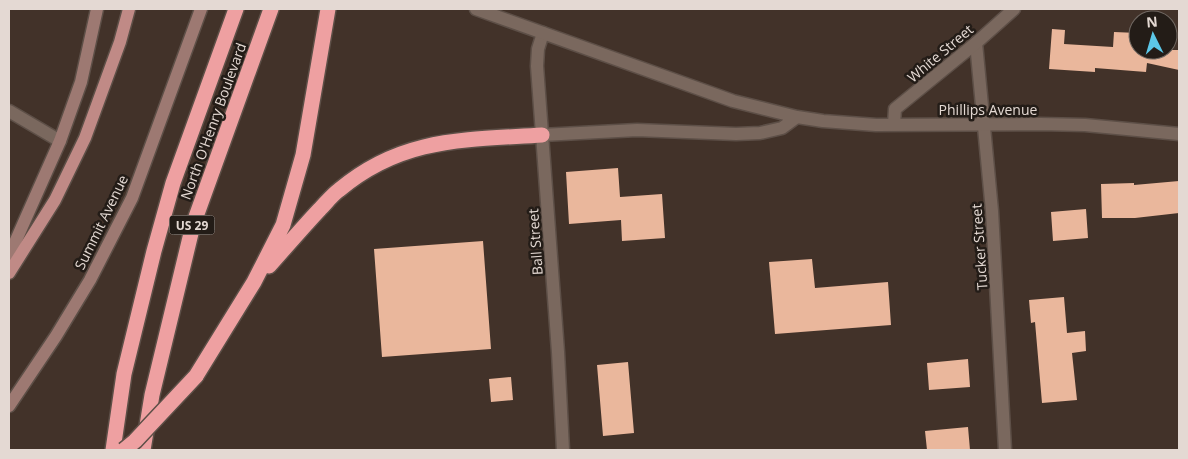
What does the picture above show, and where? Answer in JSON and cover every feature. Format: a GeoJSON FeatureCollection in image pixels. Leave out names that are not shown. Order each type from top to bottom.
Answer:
{"type":"FeatureCollection","features":[{"type":"Feature","properties":{"kind":"highway","name":"North O'Henry Boulevard"},"geometry":{"type":"LineString","coordinates":[[113,450],[124,374],[154,250],[173,183],[236,9]]}},
{"type":"Feature","properties":{"kind":"highway","name":"North O'Henry Boulevard"},"geometry":{"type":"LineString","coordinates":[[143,450],[152,395],[193,225],[272,9]]}},
{"type":"Feature","properties":{"kind":"highway"},"geometry":{"type":"LineString","coordinates":[[124,450],[135,441],[196,376],[254,282],[283,225],[303,155],[328,9]]}},
{"type":"Feature","properties":{"kind":"highway"},"geometry":{"type":"LineString","coordinates":[[254,282],[338,190],[372,167],[400,153],[427,145],[450,141],[542,135]]}},
{"type":"Feature","properties":{"kind":"main road"},"geometry":{"type":"LineString","coordinates":[[9,256],[60,141],[81,82],[97,9]]}},
{"type":"Feature","properties":{"kind":"main road"},"geometry":{"type":"LineString","coordinates":[[9,273],[55,200],[85,138],[120,42],[129,9]]}},
{"type":"Feature","properties":{"kind":"main road","name":"Summit Avenue"},"geometry":{"type":"LineString","coordinates":[[9,406],[56,336],[90,280],[132,198],[201,9]]}},
{"type":"Feature","properties":{"kind":"street","name":"Phillips Avenue"},"geometry":{"type":"LineString","coordinates":[[476,9],[733,100],[797,116],[850,123],[1085,125],[1179,134]]}},
{"type":"Feature","properties":{"kind":"street","name":"White Street"},"geometry":{"type":"LineString","coordinates":[[894,124],[895,110],[1014,9]]}},
{"type":"Feature","properties":{"kind":"street","name":"Ball Street"},"geometry":{"type":"LineString","coordinates":[[543,33],[538,49],[537,66],[558,352],[563,450]]}},
{"type":"Feature","properties":{"kind":"street","name":"Tucker Street"},"geometry":{"type":"LineString","coordinates":[[976,43],[992,211],[1006,450]]}},
{"type":"Feature","properties":{"kind":"street"},"geometry":{"type":"LineString","coordinates":[[9,111],[60,141]]}},
{"type":"Feature","properties":{"kind":"street"},"geometry":{"type":"LineString","coordinates":[[542,135],[637,130],[736,134],[782,128],[797,116]]}},
{"type":"Feature","properties":{"kind":"building"},"geometry":{"type":"Polygon","coordinates":[[[1052,29],[1065,30],[1064,44],[1113,47],[1114,32],[1128,33],[1128,60],[1178,60],[1179,50],[1179,70],[1147,63],[1146,72],[1095,68],[1095,72],[1049,69],[1052,29]]]}},
{"type":"Feature","properties":{"kind":"building"},"geometry":{"type":"Polygon","coordinates":[[[618,168],[620,197],[662,194],[665,238],[622,241],[621,220],[569,224],[566,172],[618,168]]]}},
{"type":"Feature","properties":{"kind":"building"},"geometry":{"type":"Polygon","coordinates":[[[1179,181],[1179,213],[1135,218],[1102,218],[1101,184],[1134,183],[1134,185],[1179,181]]]}},
{"type":"Feature","properties":{"kind":"building"},"geometry":{"type":"Polygon","coordinates":[[[1086,209],[1088,238],[1053,241],[1051,212],[1086,209]]]}},
{"type":"Feature","properties":{"kind":"building"},"geometry":{"type":"Polygon","coordinates":[[[483,241],[491,349],[382,357],[374,249],[483,241]]]}},
{"type":"Feature","properties":{"kind":"building"},"geometry":{"type":"Polygon","coordinates":[[[812,259],[815,288],[888,282],[891,325],[775,334],[769,262],[812,259]]]}},
{"type":"Feature","properties":{"kind":"building"},"geometry":{"type":"Polygon","coordinates":[[[1064,297],[1067,333],[1085,331],[1086,351],[1072,353],[1077,400],[1042,403],[1035,322],[1031,323],[1029,300],[1064,297]]]}},
{"type":"Feature","properties":{"kind":"building"},"geometry":{"type":"Polygon","coordinates":[[[968,359],[970,387],[929,390],[927,363],[968,359]]]}},
{"type":"Feature","properties":{"kind":"building"},"geometry":{"type":"Polygon","coordinates":[[[628,362],[634,433],[603,436],[597,365],[628,362]]]}},
{"type":"Feature","properties":{"kind":"building"},"geometry":{"type":"Polygon","coordinates":[[[511,377],[513,400],[491,402],[489,379],[511,377]]]}},
{"type":"Feature","properties":{"kind":"building"},"geometry":{"type":"Polygon","coordinates":[[[968,427],[970,450],[927,450],[925,431],[968,427]]]}}]}
